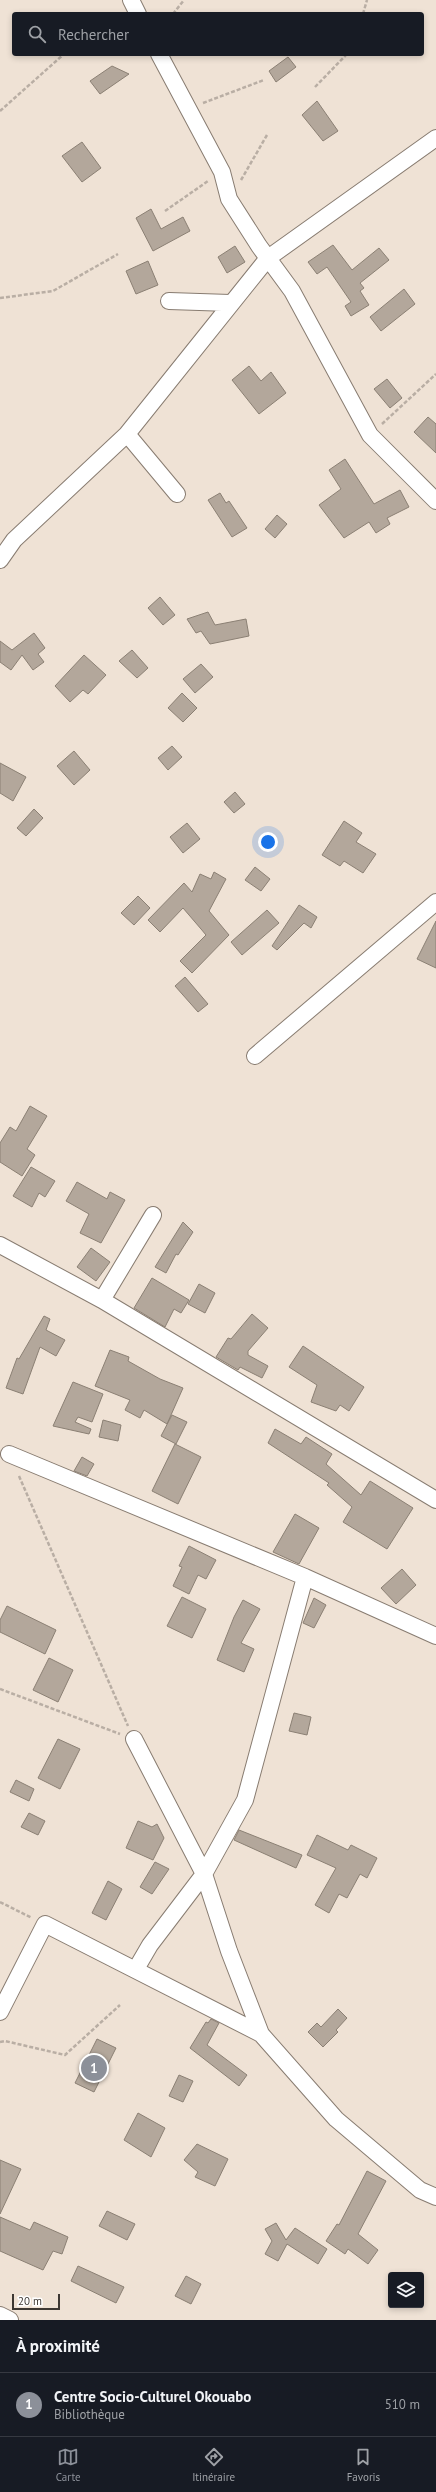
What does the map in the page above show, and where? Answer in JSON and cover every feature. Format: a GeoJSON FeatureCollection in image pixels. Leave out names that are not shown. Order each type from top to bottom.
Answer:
{"type":"FeatureCollection","features":[{"type":"Feature","properties":{"kind":"street"},"geometry":{"type":"LineString","coordinates":[[131,0],[137,12]]}},
{"type":"Feature","properties":{"kind":"street"},"geometry":{"type":"LineString","coordinates":[[160,56],[222,172],[229,199],[292,291],[370,435],[436,501]]}},
{"type":"Feature","properties":{"kind":"street"},"geometry":{"type":"LineString","coordinates":[[0,560],[14,540],[127,434],[230,303],[268,258],[436,138]]}},
{"type":"Feature","properties":{"kind":"street"},"geometry":{"type":"LineString","coordinates":[[169,301],[230,303]]}},
{"type":"Feature","properties":{"kind":"street"},"geometry":{"type":"LineString","coordinates":[[127,434],[177,494]]}},
{"type":"Feature","properties":{"kind":"street"},"geometry":{"type":"LineString","coordinates":[[255,1056],[436,902]]}},
{"type":"Feature","properties":{"kind":"street"},"geometry":{"type":"LineString","coordinates":[[102,1300],[153,1215]]}},
{"type":"Feature","properties":{"kind":"street"},"geometry":{"type":"LineString","coordinates":[[0,1245],[102,1300],[436,1500]]}},
{"type":"Feature","properties":{"kind":"street"},"geometry":{"type":"LineString","coordinates":[[9,1454],[305,1577],[436,1636]]}},
{"type":"Feature","properties":{"kind":"street"},"geometry":{"type":"LineString","coordinates":[[136,1969],[150,1945],[204,1874],[245,1800],[305,1577]]}},
{"type":"Feature","properties":{"kind":"street"},"geometry":{"type":"LineString","coordinates":[[134,1739],[204,1874],[229,1950],[262,2034],[336,2119],[420,2190],[436,2197]]}},
{"type":"Feature","properties":{"kind":"street"},"geometry":{"type":"LineString","coordinates":[[0,2012],[45,1924],[262,2034]]}},
{"type":"Feature","properties":{"kind":"street"},"geometry":{"type":"LineString","coordinates":[[0,2315],[10,2320]]}},
{"type":"Feature","properties":{"kind":"path"},"geometry":{"type":"LineString","coordinates":[[175,12],[184,0]]}},
{"type":"Feature","properties":{"kind":"path"},"geometry":{"type":"LineString","coordinates":[[364,12],[367,0]]}},
{"type":"Feature","properties":{"kind":"path"},"geometry":{"type":"LineString","coordinates":[[0,111],[62,56]]}},
{"type":"Feature","properties":{"kind":"path"},"geometry":{"type":"LineString","coordinates":[[315,87],[346,56]]}},
{"type":"Feature","properties":{"kind":"path"},"geometry":{"type":"LineString","coordinates":[[188,109],[264,80]]}},
{"type":"Feature","properties":{"kind":"path"},"geometry":{"type":"LineString","coordinates":[[229,199],[267,135]]}},
{"type":"Feature","properties":{"kind":"path"},"geometry":{"type":"LineString","coordinates":[[165,211],[222,172]]}},
{"type":"Feature","properties":{"kind":"path"},"geometry":{"type":"LineString","coordinates":[[0,298],[53,291],[118,254]]}},
{"type":"Feature","properties":{"kind":"path"},"geometry":{"type":"LineString","coordinates":[[370,435],[436,374]]}},
{"type":"Feature","properties":{"kind":"path"},"geometry":{"type":"LineString","coordinates":[[9,1454],[134,1739]]}},
{"type":"Feature","properties":{"kind":"path"},"geometry":{"type":"LineString","coordinates":[[0,1689],[134,1739]]}},
{"type":"Feature","properties":{"kind":"path"},"geometry":{"type":"LineString","coordinates":[[0,1902],[45,1924]]}},
{"type":"Feature","properties":{"kind":"path"},"geometry":{"type":"LineString","coordinates":[[0,2042],[4,2041],[65,2055],[120,2005]]}},
{"type":"Feature","properties":{"kind":"building"},"geometry":{"type":"Polygon","coordinates":[[[288,57],[296,67],[276,82],[269,71],[288,57]]]}},
{"type":"Feature","properties":{"kind":"building"},"geometry":{"type":"Polygon","coordinates":[[[112,66],[129,74],[100,94],[90,81],[112,66]]]}},
{"type":"Feature","properties":{"kind":"building"},"geometry":{"type":"Polygon","coordinates":[[[317,101],[338,131],[323,141],[302,115],[317,101]]]}},
{"type":"Feature","properties":{"kind":"building"},"geometry":{"type":"Polygon","coordinates":[[[82,142],[101,168],[82,182],[62,156],[82,142]]]}},
{"type":"Feature","properties":{"kind":"building"},"geometry":{"type":"Polygon","coordinates":[[[151,209],[161,229],[183,217],[190,231],[153,251],[136,218],[151,209]]]}},
{"type":"Feature","properties":{"kind":"building"},"geometry":{"type":"Polygon","coordinates":[[[333,245],[352,270],[379,248],[389,260],[360,283],[364,288],[360,291],[369,305],[351,316],[345,306],[351,302],[327,267],[317,274],[308,262],[333,245]]]}},
{"type":"Feature","properties":{"kind":"building"},"geometry":{"type":"Polygon","coordinates":[[[235,246],[245,262],[227,273],[218,257],[235,246]]]}},
{"type":"Feature","properties":{"kind":"building"},"geometry":{"type":"Polygon","coordinates":[[[148,261],[158,285],[136,294],[126,271],[148,261]]]}},
{"type":"Feature","properties":{"kind":"building"},"geometry":{"type":"Polygon","coordinates":[[[404,289],[415,304],[381,331],[370,317],[404,289]]]}},
{"type":"Feature","properties":{"kind":"building"},"geometry":{"type":"Polygon","coordinates":[[[249,366],[261,381],[271,372],[286,393],[259,414],[232,380],[249,366]]]}},
{"type":"Feature","properties":{"kind":"building"},"geometry":{"type":"Polygon","coordinates":[[[387,379],[402,398],[390,408],[374,389],[387,379]]]}},
{"type":"Feature","properties":{"kind":"building"},"geometry":{"type":"Polygon","coordinates":[[[428,417],[436,424],[436,453],[414,432],[428,417]]]}},
{"type":"Feature","properties":{"kind":"building"},"geometry":{"type":"Polygon","coordinates":[[[345,459],[374,504],[400,490],[409,507],[387,518],[390,524],[376,533],[369,522],[344,538],[319,505],[341,489],[329,470],[345,459]]]}},
{"type":"Feature","properties":{"kind":"building"},"geometry":{"type":"Polygon","coordinates":[[[220,493],[226,503],[229,501],[247,528],[232,537],[208,500],[220,493]]]}},
{"type":"Feature","properties":{"kind":"building"},"geometry":{"type":"Polygon","coordinates":[[[277,515],[287,524],[275,538],[265,529],[277,515]]]}},
{"type":"Feature","properties":{"kind":"building"},"geometry":{"type":"Polygon","coordinates":[[[160,597],[175,615],[163,625],[148,608],[160,597]]]}},
{"type":"Feature","properties":{"kind":"building"},"geometry":{"type":"Polygon","coordinates":[[[208,612],[215,625],[246,619],[249,636],[210,644],[201,631],[196,633],[187,619],[208,612]]]}},
{"type":"Feature","properties":{"kind":"building"},"geometry":{"type":"Polygon","coordinates":[[[34,633],[45,648],[38,654],[44,662],[33,670],[22,655],[11,670],[0,662],[0,641],[12,650],[34,633]]]}},
{"type":"Feature","properties":{"kind":"building"},"geometry":{"type":"Polygon","coordinates":[[[132,650],[148,668],[137,678],[119,661],[132,650]]]}},
{"type":"Feature","properties":{"kind":"building"},"geometry":{"type":"Polygon","coordinates":[[[84,655],[106,675],[88,694],[83,690],[70,702],[55,686],[84,655]]]}},
{"type":"Feature","properties":{"kind":"building"},"geometry":{"type":"Polygon","coordinates":[[[201,664],[213,677],[195,693],[183,679],[201,664]]]}},
{"type":"Feature","properties":{"kind":"building"},"geometry":{"type":"Polygon","coordinates":[[[182,693],[197,708],[183,722],[168,708],[182,693]]]}},
{"type":"Feature","properties":{"kind":"building"},"geometry":{"type":"Polygon","coordinates":[[[172,746],[182,757],[168,770],[158,758],[172,746]]]}},
{"type":"Feature","properties":{"kind":"building"},"geometry":{"type":"Polygon","coordinates":[[[74,751],[90,770],[74,785],[57,766],[74,751]]]}},
{"type":"Feature","properties":{"kind":"building"},"geometry":{"type":"Polygon","coordinates":[[[0,763],[26,777],[13,801],[0,793],[0,763]]]}},
{"type":"Feature","properties":{"kind":"building"},"geometry":{"type":"Polygon","coordinates":[[[235,792],[245,804],[234,813],[224,802],[235,792]]]}},
{"type":"Feature","properties":{"kind":"building"},"geometry":{"type":"Polygon","coordinates":[[[34,809],[43,818],[26,836],[17,828],[34,809]]]}},
{"type":"Feature","properties":{"kind":"building"},"geometry":{"type":"Polygon","coordinates":[[[344,821],[362,833],[356,842],[376,854],[363,873],[344,861],[340,866],[322,855],[344,821]]]}},
{"type":"Feature","properties":{"kind":"building"},"geometry":{"type":"Polygon","coordinates":[[[187,823],[200,839],[183,853],[170,837],[187,823]]]}},
{"type":"Feature","properties":{"kind":"building"},"geometry":{"type":"Polygon","coordinates":[[[255,867],[270,879],[261,891],[245,880],[255,867]]]}},
{"type":"Feature","properties":{"kind":"building"},"geometry":{"type":"Polygon","coordinates":[[[214,872],[226,879],[209,911],[229,935],[192,973],[180,961],[206,935],[183,908],[160,932],[148,920],[184,883],[192,892],[200,874],[211,879],[214,872]]]}},
{"type":"Feature","properties":{"kind":"building"},"geometry":{"type":"Polygon","coordinates":[[[138,896],[150,908],[134,925],[121,913],[138,896]]]}},
{"type":"Feature","properties":{"kind":"building"},"geometry":{"type":"Polygon","coordinates":[[[299,905],[317,917],[311,928],[304,923],[277,950],[272,946],[299,905]]]}},
{"type":"Feature","properties":{"kind":"building"},"geometry":{"type":"Polygon","coordinates":[[[267,910],[279,923],[242,955],[231,942],[267,910]]]}},
{"type":"Feature","properties":{"kind":"building"},"geometry":{"type":"Polygon","coordinates":[[[436,921],[436,968],[417,959],[436,921]]]}},
{"type":"Feature","properties":{"kind":"building"},"geometry":{"type":"Polygon","coordinates":[[[185,977],[208,1004],[198,1012],[175,986],[185,977]]]}},
{"type":"Feature","properties":{"kind":"building"},"geometry":{"type":"Polygon","coordinates":[[[30,1106],[47,1116],[27,1149],[35,1155],[22,1176],[0,1162],[0,1143],[10,1127],[16,1131],[30,1106]]]}},
{"type":"Feature","properties":{"kind":"building"},"geometry":{"type":"Polygon","coordinates":[[[31,1167],[55,1181],[45,1197],[39,1193],[32,1207],[13,1196],[31,1167]]]}},
{"type":"Feature","properties":{"kind":"building"},"geometry":{"type":"Polygon","coordinates":[[[77,1182],[107,1199],[110,1192],[125,1200],[101,1243],[80,1233],[89,1214],[66,1201],[77,1182]]]}},
{"type":"Feature","properties":{"kind":"building"},"geometry":{"type":"Polygon","coordinates":[[[183,1222],[193,1232],[178,1255],[176,1254],[166,1273],[155,1267],[183,1222]]]}},
{"type":"Feature","properties":{"kind":"building"},"geometry":{"type":"Polygon","coordinates":[[[91,1248],[110,1262],[96,1281],[77,1267],[91,1248]]]}},
{"type":"Feature","properties":{"kind":"building"},"geometry":{"type":"Polygon","coordinates":[[[152,1278],[189,1300],[181,1313],[174,1309],[165,1327],[134,1308],[152,1278]]]}},
{"type":"Feature","properties":{"kind":"building"},"geometry":{"type":"Polygon","coordinates":[[[199,1284],[215,1293],[205,1313],[188,1304],[199,1284]]]}},
{"type":"Feature","properties":{"kind":"building"},"geometry":{"type":"Polygon","coordinates":[[[252,1314],[268,1328],[248,1351],[248,1355],[268,1366],[262,1378],[240,1367],[238,1370],[216,1357],[228,1338],[231,1339],[252,1314]]]}},
{"type":"Feature","properties":{"kind":"building"},"geometry":{"type":"Polygon","coordinates":[[[44,1316],[50,1319],[46,1330],[65,1340],[56,1356],[40,1347],[23,1394],[6,1388],[17,1358],[19,1359],[44,1316]]]}},
{"type":"Feature","properties":{"kind":"building"},"geometry":{"type":"Polygon","coordinates":[[[303,1346],[364,1387],[349,1411],[340,1405],[336,1411],[311,1402],[317,1385],[289,1367],[303,1346]]]}},
{"type":"Feature","properties":{"kind":"building"},"geometry":{"type":"Polygon","coordinates":[[[110,1350],[129,1357],[128,1361],[160,1379],[183,1388],[167,1424],[144,1410],[140,1418],[125,1410],[130,1400],[95,1386],[110,1350]]]}},
{"type":"Feature","properties":{"kind":"building"},"geometry":{"type":"Polygon","coordinates":[[[73,1382],[103,1394],[92,1422],[78,1417],[75,1422],[91,1429],[89,1434],[53,1426],[73,1382]]]}},
{"type":"Feature","properties":{"kind":"building"},"geometry":{"type":"Polygon","coordinates":[[[172,1415],[187,1422],[176,1444],[161,1436],[172,1415]]]}},
{"type":"Feature","properties":{"kind":"building"},"geometry":{"type":"Polygon","coordinates":[[[103,1420],[121,1425],[118,1441],[99,1437],[103,1420]]]}},
{"type":"Feature","properties":{"kind":"building"},"geometry":{"type":"Polygon","coordinates":[[[275,1429],[301,1444],[306,1437],[332,1454],[326,1464],[361,1495],[370,1481],[413,1508],[387,1549],[343,1522],[352,1507],[327,1485],[329,1483],[268,1443],[275,1429]]]}},
{"type":"Feature","properties":{"kind":"building"},"geometry":{"type":"Polygon","coordinates":[[[175,1444],[201,1457],[178,1504],[152,1491],[175,1444]]]}},
{"type":"Feature","properties":{"kind":"building"},"geometry":{"type":"Polygon","coordinates":[[[82,1457],[94,1464],[87,1476],[74,1471],[82,1457]]]}},
{"type":"Feature","properties":{"kind":"building"},"geometry":{"type":"Polygon","coordinates":[[[295,1514],[319,1528],[299,1564],[273,1552],[295,1514]]]}},
{"type":"Feature","properties":{"kind":"building"},"geometry":{"type":"Polygon","coordinates":[[[189,1546],[216,1560],[206,1579],[198,1575],[189,1594],[173,1586],[182,1567],[179,1566],[189,1546]]]}},
{"type":"Feature","properties":{"kind":"building"},"geometry":{"type":"Polygon","coordinates":[[[402,1569],[416,1585],[396,1604],[381,1588],[402,1569]]]}},
{"type":"Feature","properties":{"kind":"building"},"geometry":{"type":"Polygon","coordinates":[[[182,1597],[206,1609],[192,1638],[167,1626],[182,1597]]]}},
{"type":"Feature","properties":{"kind":"building"},"geometry":{"type":"Polygon","coordinates":[[[314,1598],[326,1605],[314,1628],[303,1623],[314,1598]]]}},
{"type":"Feature","properties":{"kind":"building"},"geometry":{"type":"Polygon","coordinates":[[[243,1600],[260,1609],[241,1643],[254,1649],[244,1672],[217,1660],[234,1617],[243,1600]]]}},
{"type":"Feature","properties":{"kind":"building"},"geometry":{"type":"Polygon","coordinates":[[[7,1606],[56,1630],[45,1654],[0,1632],[0,1620],[7,1606]]]}},
{"type":"Feature","properties":{"kind":"building"},"geometry":{"type":"Polygon","coordinates":[[[49,1658],[73,1670],[58,1702],[33,1690],[49,1658]]]}},
{"type":"Feature","properties":{"kind":"building"},"geometry":{"type":"Polygon","coordinates":[[[294,1713],[311,1717],[307,1735],[289,1731],[294,1713]]]}},
{"type":"Feature","properties":{"kind":"building"},"geometry":{"type":"Polygon","coordinates":[[[58,1739],[80,1749],[60,1789],[38,1778],[58,1739]]]}},
{"type":"Feature","properties":{"kind":"building"},"geometry":{"type":"Polygon","coordinates":[[[16,1780],[34,1789],[29,1801],[10,1792],[16,1780]]]}},
{"type":"Feature","properties":{"kind":"building"},"geometry":{"type":"Polygon","coordinates":[[[29,1813],[45,1821],[38,1835],[21,1827],[29,1813]]]}},
{"type":"Feature","properties":{"kind":"building"},"geometry":{"type":"Polygon","coordinates":[[[138,1821],[152,1827],[157,1824],[164,1838],[153,1860],[126,1848],[138,1821]]]}},
{"type":"Feature","properties":{"kind":"building"},"geometry":{"type":"Polygon","coordinates":[[[239,1830],[302,1855],[296,1868],[234,1840],[239,1830]]]}},
{"type":"Feature","properties":{"kind":"building"},"geometry":{"type":"Polygon","coordinates":[[[317,1835],[348,1850],[351,1845],[377,1858],[367,1878],[360,1874],[347,1898],[339,1894],[329,1913],[315,1905],[336,1868],[307,1855],[317,1835]]]}},
{"type":"Feature","properties":{"kind":"building"},"geometry":{"type":"Polygon","coordinates":[[[155,1862],[169,1869],[152,1894],[140,1887],[155,1862]]]}},
{"type":"Feature","properties":{"kind":"building"},"geometry":{"type":"Polygon","coordinates":[[[108,1881],[122,1889],[106,1920],[92,1913],[108,1881]]]}},
{"type":"Feature","properties":{"kind":"building"},"geometry":{"type":"Polygon","coordinates":[[[338,2009],[347,2018],[336,2030],[338,2032],[323,2047],[308,2032],[317,2023],[321,2027],[338,2009]]]}},
{"type":"Feature","properties":{"kind":"building"},"geometry":{"type":"Polygon","coordinates":[[[211,2019],[219,2023],[207,2045],[247,2075],[239,2086],[190,2048],[206,2022],[208,2023],[211,2019]]]}},
{"type":"Feature","properties":{"kind":"building"},"geometry":{"type":"Polygon","coordinates":[[[97,2039],[116,2048],[94,2092],[75,2083],[97,2039]]]}},
{"type":"Feature","properties":{"kind":"building"},"geometry":{"type":"Polygon","coordinates":[[[179,2075],[193,2081],[183,2102],[169,2096],[179,2075]]]}},
{"type":"Feature","properties":{"kind":"building"},"geometry":{"type":"Polygon","coordinates":[[[138,2113],[165,2128],[151,2157],[124,2140],[138,2113]]]}},
{"type":"Feature","properties":{"kind":"building"},"geometry":{"type":"Polygon","coordinates":[[[197,2144],[228,2159],[215,2186],[195,2177],[198,2172],[184,2160],[197,2144]]]}},
{"type":"Feature","properties":{"kind":"building"},"geometry":{"type":"Polygon","coordinates":[[[0,2160],[21,2169],[0,2214],[0,2160]]]}},
{"type":"Feature","properties":{"kind":"building"},"geometry":{"type":"Polygon","coordinates":[[[367,2171],[386,2181],[358,2234],[378,2250],[368,2264],[348,2249],[345,2254],[326,2241],[337,2224],[339,2225],[367,2171]]]}},
{"type":"Feature","properties":{"kind":"building"},"geometry":{"type":"Polygon","coordinates":[[[107,2211],[135,2224],[127,2240],[99,2226],[107,2211]]]}},
{"type":"Feature","properties":{"kind":"building"},"geometry":{"type":"Polygon","coordinates":[[[0,2217],[30,2230],[34,2222],[68,2237],[62,2254],[53,2251],[43,2270],[0,2251],[0,2217]]]}},
{"type":"Feature","properties":{"kind":"building"},"geometry":{"type":"Polygon","coordinates":[[[276,2223],[286,2240],[295,2228],[327,2249],[318,2264],[287,2244],[278,2261],[265,2254],[272,2241],[265,2229],[276,2223]]]}},
{"type":"Feature","properties":{"kind":"building"},"geometry":{"type":"Polygon","coordinates":[[[78,2266],[124,2287],[116,2303],[71,2281],[78,2266]]]}},
{"type":"Feature","properties":{"kind":"building"},"geometry":{"type":"Polygon","coordinates":[[[186,2276],[201,2284],[191,2304],[175,2296],[186,2276]]]}},
{"type":"Feature","properties":{"kind":"place","name":"Centre Socio-Culturel Okouabo"},"geometry":{"type":"Point","coordinates":[94,2068]}}]}
